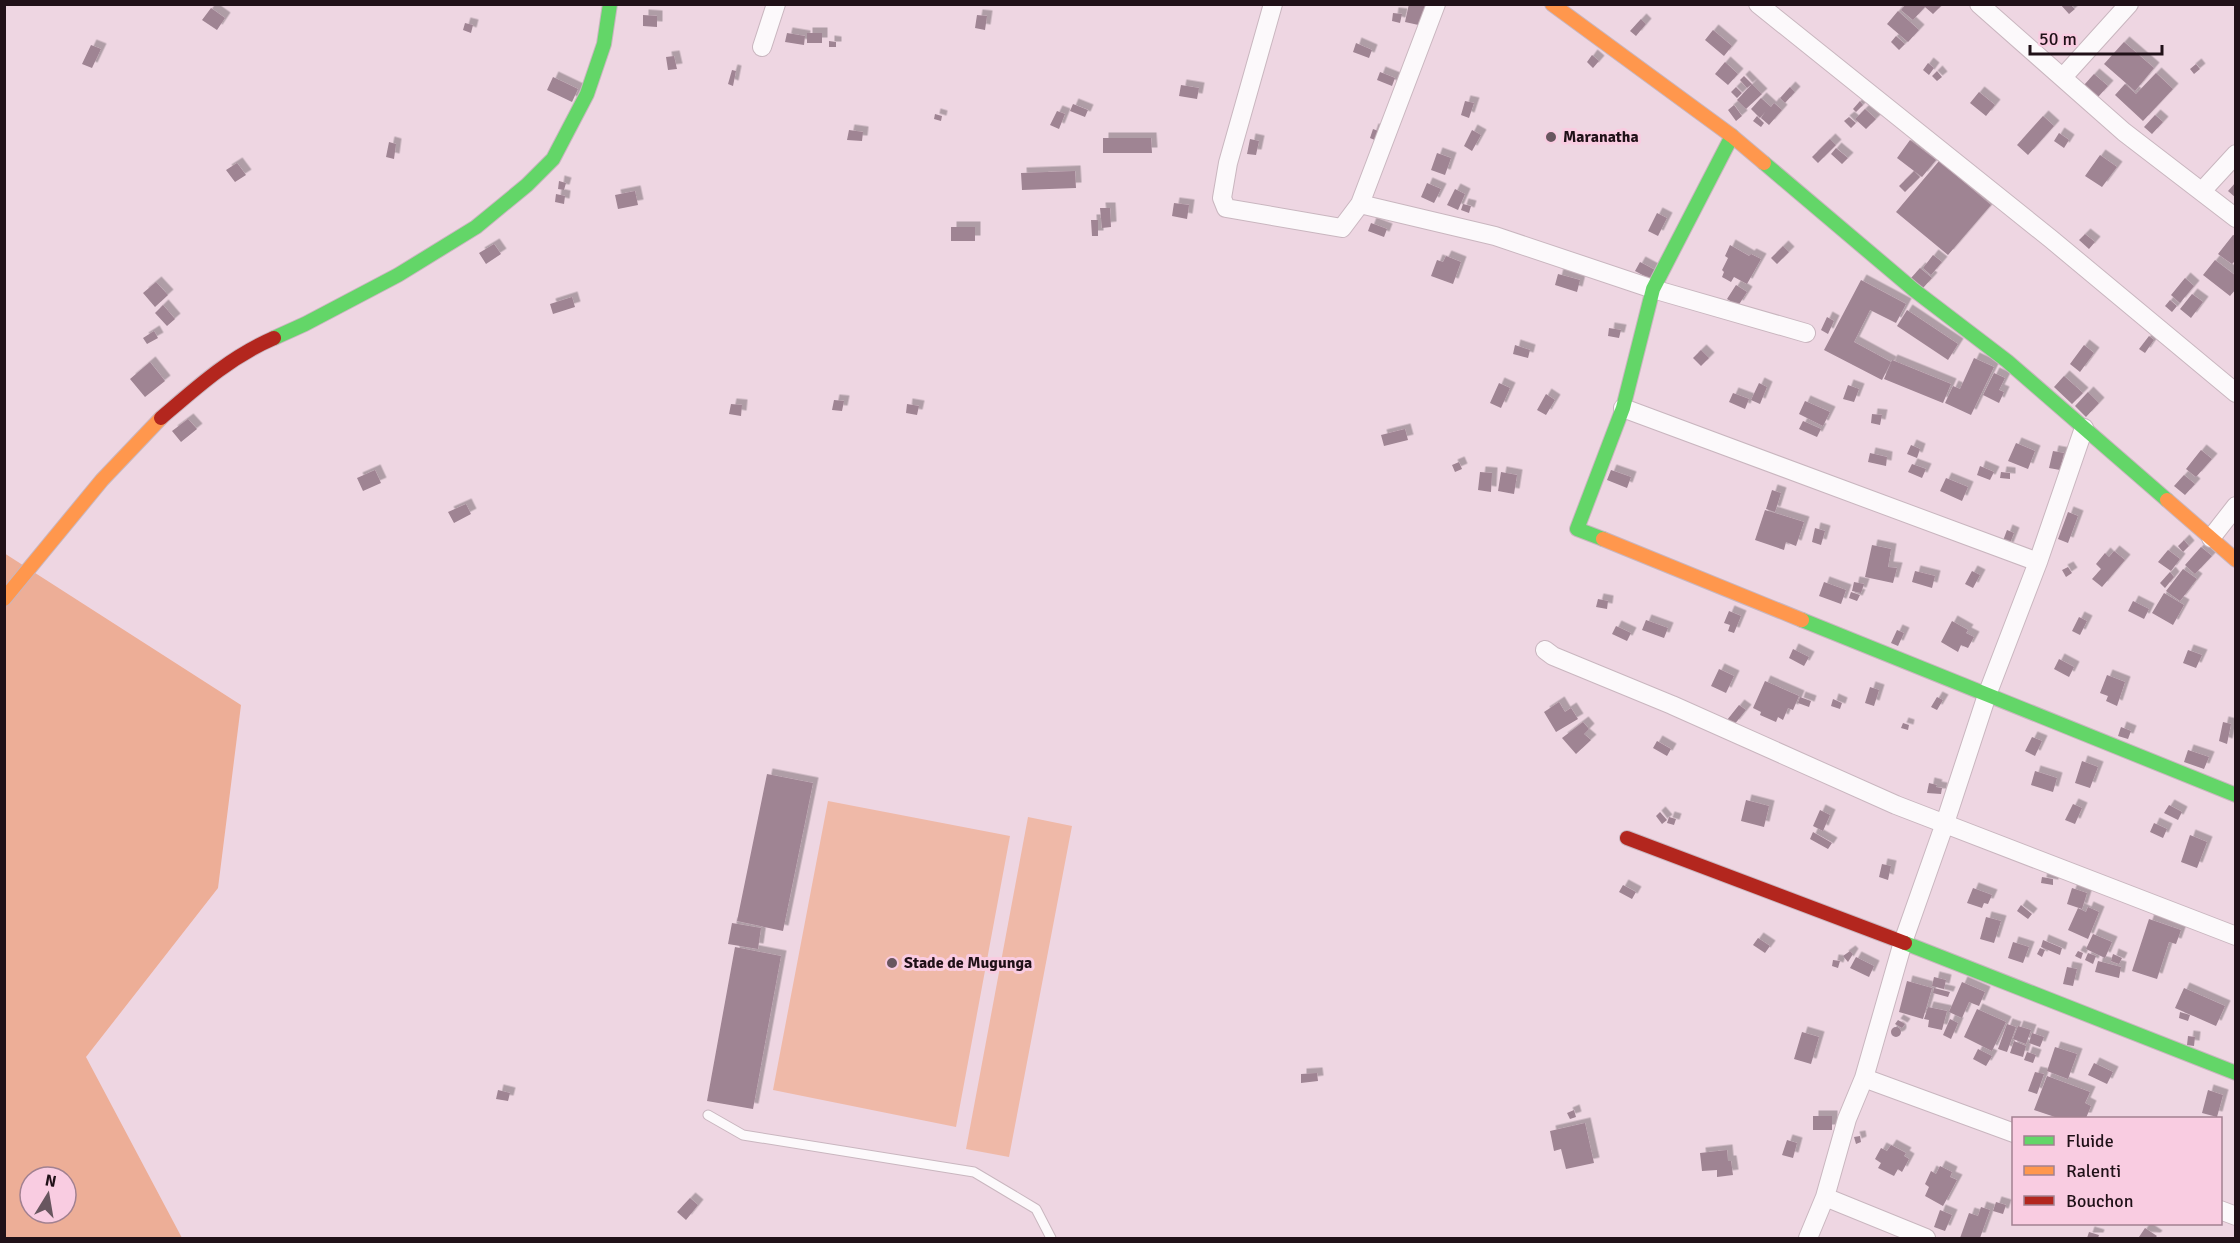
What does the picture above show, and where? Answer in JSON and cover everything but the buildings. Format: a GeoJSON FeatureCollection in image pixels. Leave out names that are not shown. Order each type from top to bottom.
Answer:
{"type":"FeatureCollection","features":[{"type":"Feature","properties":{"kind":"street"},"geometry":{"type":"LineString","coordinates":[[4,599],[140,439],[215,371],[250,348],[305,324],[398,275],[476,227],[527,185],[553,159],[587,94],[604,44],[610,4]]}},
{"type":"Feature","properties":{"kind":"street"},"geometry":{"type":"LineString","coordinates":[[762,47],[776,4]]}},
{"type":"Feature","properties":{"kind":"street"},"geometry":{"type":"LineString","coordinates":[[1273,4],[1228,163],[1222,198],[1226,208],[1342,228],[1360,204],[1436,4]]}},
{"type":"Feature","properties":{"kind":"street"},"geometry":{"type":"LineString","coordinates":[[1552,4],[1731,136],[1914,290],[2007,361],[2235,560]]}},
{"type":"Feature","properties":{"kind":"street"},"geometry":{"type":"LineString","coordinates":[[1758,4],[2042,231],[2235,393]]}},
{"type":"Feature","properties":{"kind":"street"},"geometry":{"type":"LineString","coordinates":[[1979,4],[2124,132],[2235,218]]}},
{"type":"Feature","properties":{"kind":"street"},"geometry":{"type":"LineString","coordinates":[[2063,77],[2129,4]]}},
{"type":"Feature","properties":{"kind":"street"},"geometry":{"type":"LineString","coordinates":[[1731,136],[1653,289],[1623,408],[1577,529],[2235,795]]}},
{"type":"Feature","properties":{"kind":"street"},"geometry":{"type":"LineString","coordinates":[[2202,191],[2235,154]]}},
{"type":"Feature","properties":{"kind":"street"},"geometry":{"type":"LineString","coordinates":[[1360,204],[1495,236],[1653,289],[1806,333]]}},
{"type":"Feature","properties":{"kind":"street"},"geometry":{"type":"LineString","coordinates":[[1623,408],[2038,562]]}},
{"type":"Feature","properties":{"kind":"street"},"geometry":{"type":"LineString","coordinates":[[1808,1239],[1825,1197],[1847,1119],[1864,1078],[1903,942],[1987,695],[2038,562],[2084,428]]}},
{"type":"Feature","properties":{"kind":"street"},"geometry":{"type":"LineString","coordinates":[[2211,538],[2235,506]]}},
{"type":"Feature","properties":{"kind":"street"},"geometry":{"type":"LineString","coordinates":[[1545,650],[1554,656],[1672,705],[1896,805],[2235,936]]}},
{"type":"Feature","properties":{"kind":"street"},"geometry":{"type":"LineString","coordinates":[[1627,838],[1903,942],[2235,1073]]}},
{"type":"Feature","properties":{"kind":"street"},"geometry":{"type":"LineString","coordinates":[[1864,1078],[2012,1133]]}},
{"type":"Feature","properties":{"kind":"street"},"geometry":{"type":"LineString","coordinates":[[1825,1197],[1926,1239]]}},
{"type":"Feature","properties":{"kind":"lane"},"geometry":{"type":"LineString","coordinates":[[708,1115],[743,1135],[974,1172],[1036,1209],[1052,1239]]}},
{"type":"Feature","properties":{"kind":"shaded area"},"geometry":{"type":"Polygon","coordinates":[[[4,553],[241,705],[218,888],[86,1057],[182,1238],[5,1238],[4,553]]]}},
{"type":"Feature","properties":{"kind":"shaded area","name":"Stade de Mugunga"},"geometry":{"type":"Polygon","coordinates":[[[828,801],[1010,836],[956,1127],[773,1090],[828,801]]]}},
{"type":"Feature","properties":{"kind":"shaded area"},"geometry":{"type":"Polygon","coordinates":[[[1028,817],[1072,826],[1009,1157],[966,1149],[1028,817]]]}},
{"type":"Feature","properties":{"kind":"traffic: fast"},"geometry":{"type":"LineString","coordinates":[[274,338],[398,275],[476,227],[527,185],[553,159],[587,94],[604,44],[610,4]]}},
{"type":"Feature","properties":{"kind":"traffic: fast"},"geometry":{"type":"LineString","coordinates":[[1603,539],[1577,529],[1623,408],[1653,289],[1732,136]]}},
{"type":"Feature","properties":{"kind":"traffic: fast"},"geometry":{"type":"LineString","coordinates":[[1764,163],[1914,290],[2007,361],[2167,500]]}},
{"type":"Feature","properties":{"kind":"traffic: fast"},"geometry":{"type":"LineString","coordinates":[[1802,620],[2236,795]]}},
{"type":"Feature","properties":{"kind":"traffic: fast"},"geometry":{"type":"LineString","coordinates":[[1905,943],[2236,1073]]}},
{"type":"Feature","properties":{"kind":"traffic: slow"},"geometry":{"type":"LineString","coordinates":[[1552,4],[1732,136],[1764,163]]}},
{"type":"Feature","properties":{"kind":"traffic: slow"},"geometry":{"type":"LineString","coordinates":[[4,599],[102,480],[161,418]]}},
{"type":"Feature","properties":{"kind":"traffic: slow"},"geometry":{"type":"LineString","coordinates":[[2167,500],[2236,560]]}},
{"type":"Feature","properties":{"kind":"traffic: slow"},"geometry":{"type":"LineString","coordinates":[[1603,539],[1802,620]]}},
{"type":"Feature","properties":{"kind":"traffic: jam"},"geometry":{"type":"LineString","coordinates":[[161,418],[228,363],[274,338]]}},
{"type":"Feature","properties":{"kind":"traffic: jam"},"geometry":{"type":"LineString","coordinates":[[1627,838],[1905,943]]}},
{"type":"Feature","properties":{"kind":"place","name":"Maranatha"},"geometry":{"type":"Point","coordinates":[1551,137]}},
{"type":"Feature","properties":{"kind":"place","name":"Stade de Mugunga"},"geometry":{"type":"Point","coordinates":[892,963]}}]}
